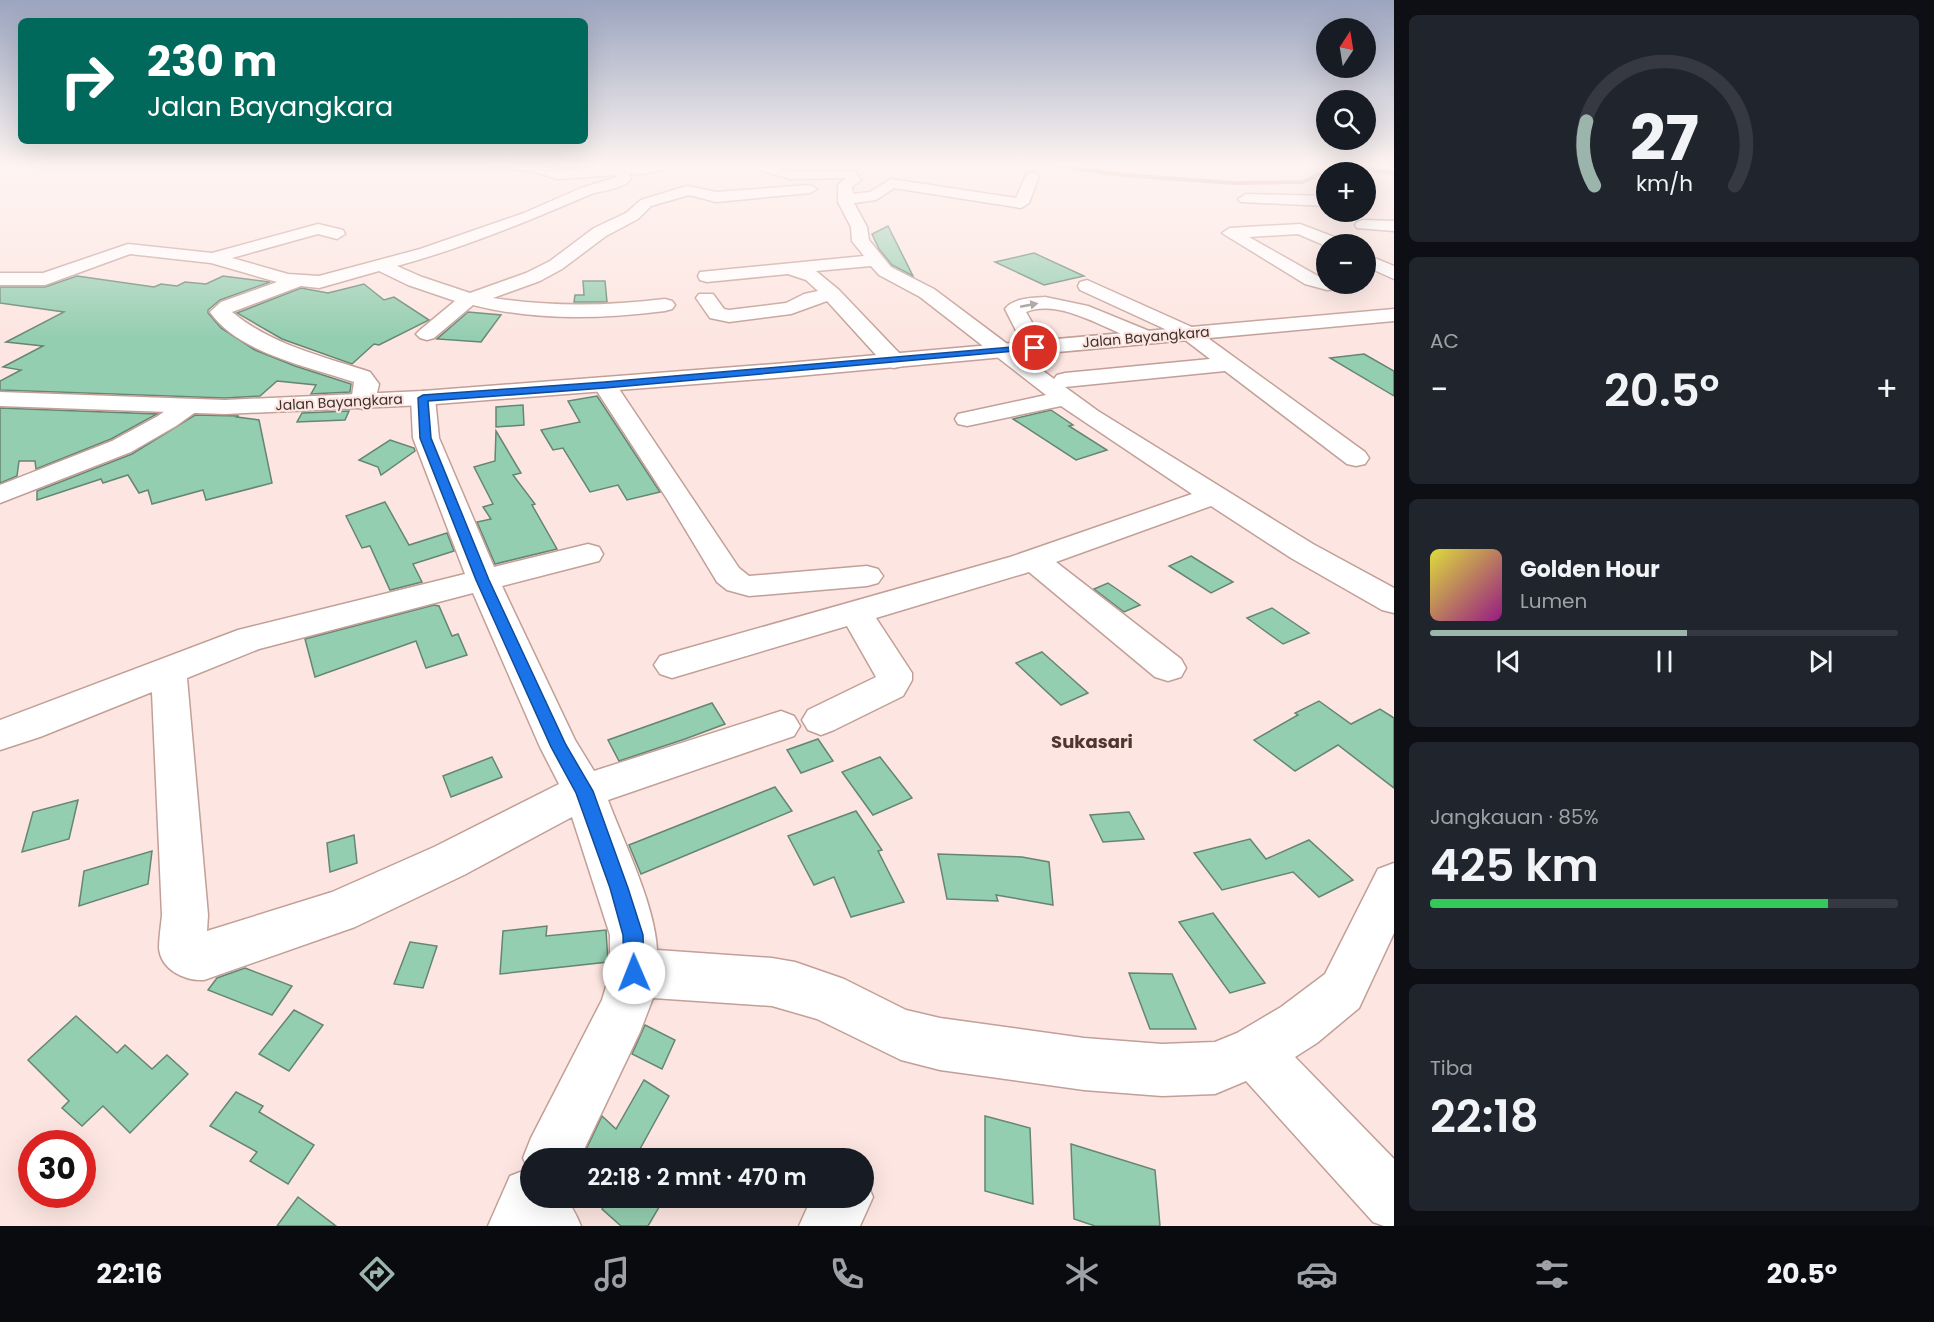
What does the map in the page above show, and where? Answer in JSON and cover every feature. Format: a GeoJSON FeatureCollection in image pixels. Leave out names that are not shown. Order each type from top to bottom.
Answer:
{"type":"FeatureCollection","features":[{"type":"Feature","properties":{"kind":"main road"},"geometry":{"type":"LineString","coordinates":[[0,279],[45,279],[125,249],[212,258],[297,281],[319,282],[376,263],[469,238],[510,223]]}},
{"type":"Feature","properties":{"kind":"main road"},"geometry":{"type":"LineString","coordinates":[[427,334],[468,300],[533,277],[556,265],[600,232],[618,223]]}},
{"type":"Feature","properties":{"kind":"main road"},"geometry":{"type":"LineString","coordinates":[[857,223],[861,241],[885,271],[927,292],[1004,350],[1065,389],[1089,416],[1302,551],[1394,602]]}},
{"type":"Feature","properties":{"kind":"main road"},"geometry":{"type":"LineString","coordinates":[[1363,225],[1394,226]]}},
{"type":"Feature","properties":{"kind":"main road"},"geometry":{"type":"LineString","coordinates":[[212,258],[318,229],[337,234]]}},
{"type":"Feature","properties":{"kind":"main road"},"geometry":{"type":"LineString","coordinates":[[1316,236],[1300,229],[1230,233],[1316,281]]}},
{"type":"Feature","properties":{"kind":"main road"},"geometry":{"type":"LineString","coordinates":[[707,276],[874,260]]}},
{"type":"Feature","properties":{"kind":"main road"},"geometry":{"type":"LineString","coordinates":[[376,263],[402,277],[468,300],[534,309],[587,312],[631,310],[665,305]]}},
{"type":"Feature","properties":{"kind":"main road"},"geometry":{"type":"LineString","coordinates":[[1376,264],[1394,273]]}},
{"type":"Feature","properties":{"kind":"main road"},"geometry":{"type":"LineString","coordinates":[[789,268],[813,276],[894,361]]}},
{"type":"Feature","properties":{"kind":"main road"},"geometry":{"type":"LineString","coordinates":[[1376,282],[1394,280]]}},
{"type":"Feature","properties":{"kind":"main road"},"geometry":{"type":"LineString","coordinates":[[297,281],[228,306],[220,312],[241,330],[272,347],[362,377],[367,384],[363,402]]}},
{"type":"Feature","properties":{"kind":"main road"},"geometry":{"type":"LineString","coordinates":[[1087,286],[1187,332],[1356,458]]}},
{"type":"Feature","properties":{"kind":"main road"},"geometry":{"type":"LineString","coordinates":[[706,298],[718,315],[729,316],[791,308],[811,298],[832,294]]}},
{"type":"Feature","properties":{"kind":"main road"},"geometry":{"type":"LineString","coordinates":[[1035,348],[1015,309],[1046,302],[1080,311],[1147,337]]}},
{"type":"Feature","properties":{"kind":"main road","name":"Jalan Bayangkara"},"geometry":{"type":"LineString","coordinates":[[0,399],[188,406],[363,402],[894,361],[1187,332],[1394,315]]}},
{"type":"Feature","properties":{"kind":"main road"},"geometry":{"type":"LineString","coordinates":[[967,419],[1065,389],[1230,364]]}},
{"type":"Feature","properties":{"kind":"main road"},"geometry":{"type":"LineString","coordinates":[[605,385],[681,499],[728,576],[738,583],[749,586],[867,576]]}},
{"type":"Feature","properties":{"kind":"main road"},"geometry":{"type":"LineString","coordinates":[[423,398],[426,438],[483,580],[559,747],[584,791],[619,888],[633,935],[634,973],[629,995],[560,1148]]}},
{"type":"Feature","properties":{"kind":"main road"},"geometry":{"type":"LineString","coordinates":[[0,495],[122,445],[165,423],[188,406]]}},
{"type":"Feature","properties":{"kind":"main road"},"geometry":{"type":"LineString","coordinates":[[672,664],[916,596],[1034,560],[1213,496]]}},
{"type":"Feature","properties":{"kind":"main road"},"geometry":{"type":"LineString","coordinates":[[0,735],[27,727],[250,639],[588,554]]}},
{"type":"Feature","properties":{"kind":"main road"},"geometry":{"type":"LineString","coordinates":[[1034,560],[1168,668]]}},
{"type":"Feature","properties":{"kind":"main road"},"geometry":{"type":"LineString","coordinates":[[821,720],[890,686],[894,680],[894,673],[855,612]]}},
{"type":"Feature","properties":{"kind":"main road"},"geometry":{"type":"LineString","coordinates":[[169,670],[185,915],[183,950],[193,957],[204,956],[339,912],[449,861],[584,791],[781,726]]}},
{"type":"Feature","properties":{"kind":"main road"},"geometry":{"type":"LineString","coordinates":[[634,973],[772,982],[826,997],[901,1034],[940,1044],[1084,1064],[1162,1070],[1215,1068],[1254,1052],[1299,1025],[1342,991],[1394,884]]}},
{"type":"Feature","properties":{"kind":"main road"},"geometry":{"type":"LineString","coordinates":[[1254,1052],[1394,1200]]}},
{"type":"Feature","properties":{"kind":"main road"},"geometry":{"type":"LineString","coordinates":[[829,1226],[838,1208]]}},
{"type":"Feature","properties":{"kind":"building"},"geometry":{"type":"Polygon","coordinates":[[[888,226],[913,276],[892,265],[879,249],[872,234],[888,226]]]}},
{"type":"Feature","properties":{"kind":"building"},"geometry":{"type":"Polygon","coordinates":[[[1034,253],[1084,276],[1044,285],[995,262],[1034,253]]]}},
{"type":"Feature","properties":{"kind":"building"},"geometry":{"type":"Polygon","coordinates":[[[77,276],[154,287],[161,284],[177,286],[185,282],[206,284],[223,276],[270,282],[220,300],[208,310],[208,313],[221,328],[255,350],[351,384],[350,392],[311,394],[316,385],[277,381],[260,396],[225,398],[0,390],[0,381],[21,370],[3,367],[43,346],[6,342],[64,312],[0,303],[0,287],[45,287],[77,276]]]}},
{"type":"Feature","properties":{"kind":"building"},"geometry":{"type":"Polygon","coordinates":[[[583,281],[605,281],[607,302],[574,302],[575,295],[584,295],[583,281]]]}},
{"type":"Feature","properties":{"kind":"building"},"geometry":{"type":"Polygon","coordinates":[[[364,284],[384,300],[394,297],[429,320],[379,345],[374,344],[352,364],[282,339],[237,313],[301,288],[328,293],[364,284]]]}},
{"type":"Feature","properties":{"kind":"building"},"geometry":{"type":"Polygon","coordinates":[[[468,312],[501,315],[481,342],[437,339],[468,312]]]}},
{"type":"Feature","properties":{"kind":"building"},"geometry":{"type":"Polygon","coordinates":[[[1364,354],[1394,371],[1394,396],[1330,358],[1364,354]]]}},
{"type":"Feature","properties":{"kind":"building"},"geometry":{"type":"Polygon","coordinates":[[[597,396],[660,492],[627,500],[618,485],[590,492],[563,448],[553,450],[541,430],[580,422],[568,401],[597,396]]]}},
{"type":"Feature","properties":{"kind":"building"},"geometry":{"type":"Polygon","coordinates":[[[523,405],[524,425],[496,427],[496,407],[523,405]]]}},
{"type":"Feature","properties":{"kind":"building"},"geometry":{"type":"Polygon","coordinates":[[[0,408],[157,414],[111,439],[36,469],[35,461],[19,461],[17,476],[0,483],[0,408]]]}},
{"type":"Feature","properties":{"kind":"building"},"geometry":{"type":"Polygon","coordinates":[[[1051,410],[1073,425],[1069,426],[1107,450],[1076,460],[1013,419],[1051,410]]]}},
{"type":"Feature","properties":{"kind":"building"},"geometry":{"type":"Polygon","coordinates":[[[349,411],[345,420],[297,422],[302,413],[349,411]]]}},
{"type":"Feature","properties":{"kind":"building"},"geometry":{"type":"Polygon","coordinates":[[[195,415],[239,416],[237,417],[259,420],[272,483],[206,500],[203,490],[152,504],[148,490],[139,493],[128,475],[103,483],[101,479],[37,500],[37,491],[132,454],[195,415]]]}},
{"type":"Feature","properties":{"kind":"building"},"geometry":{"type":"Polygon","coordinates":[[[496,431],[521,473],[513,475],[535,504],[532,505],[557,549],[495,564],[477,522],[491,519],[483,507],[493,504],[474,467],[495,461],[496,431]]]}},
{"type":"Feature","properties":{"kind":"building"},"geometry":{"type":"Polygon","coordinates":[[[390,440],[414,448],[415,451],[381,475],[378,467],[359,460],[390,440]]]}},
{"type":"Feature","properties":{"kind":"building"},"geometry":{"type":"Polygon","coordinates":[[[385,502],[409,545],[447,533],[454,551],[413,564],[422,582],[390,590],[370,546],[362,548],[346,516],[385,502]]]}},
{"type":"Feature","properties":{"kind":"building"},"geometry":{"type":"Polygon","coordinates":[[[1191,556],[1233,582],[1211,593],[1169,566],[1191,556]]]}},
{"type":"Feature","properties":{"kind":"building"},"geometry":{"type":"Polygon","coordinates":[[[1108,583],[1140,605],[1124,612],[1094,589],[1108,583]]]}},
{"type":"Feature","properties":{"kind":"building"},"geometry":{"type":"Polygon","coordinates":[[[434,605],[439,606],[452,636],[458,634],[467,655],[426,668],[416,641],[315,677],[305,639],[434,605]]]}},
{"type":"Feature","properties":{"kind":"building"},"geometry":{"type":"Polygon","coordinates":[[[1272,608],[1309,633],[1283,644],[1247,618],[1272,608]]]}},
{"type":"Feature","properties":{"kind":"building"},"geometry":{"type":"Polygon","coordinates":[[[1042,652],[1088,693],[1061,705],[1016,663],[1042,652]]]}},
{"type":"Feature","properties":{"kind":"building"},"geometry":{"type":"Polygon","coordinates":[[[1319,701],[1351,724],[1380,709],[1394,718],[1394,788],[1338,745],[1295,771],[1254,740],[1298,715],[1295,713],[1319,701]]]}},
{"type":"Feature","properties":{"kind":"building"},"geometry":{"type":"Polygon","coordinates":[[[712,703],[725,724],[685,739],[619,761],[608,740],[712,703]]]}},
{"type":"Feature","properties":{"kind":"building"},"geometry":{"type":"Polygon","coordinates":[[[818,739],[833,761],[801,773],[787,750],[818,739]]]}},
{"type":"Feature","properties":{"kind":"building"},"geometry":{"type":"Polygon","coordinates":[[[492,757],[502,777],[451,797],[443,776],[492,757]]]}},
{"type":"Feature","properties":{"kind":"building"},"geometry":{"type":"Polygon","coordinates":[[[880,757],[912,798],[873,815],[842,772],[880,757]]]}},
{"type":"Feature","properties":{"kind":"building"},"geometry":{"type":"Polygon","coordinates":[[[775,787],[792,811],[641,874],[629,845],[775,787]]]}},
{"type":"Feature","properties":{"kind":"building"},"geometry":{"type":"Polygon","coordinates":[[[78,800],[69,839],[22,852],[33,812],[78,800]]]}},
{"type":"Feature","properties":{"kind":"building"},"geometry":{"type":"Polygon","coordinates":[[[856,811],[882,850],[878,851],[904,902],[851,917],[834,877],[814,885],[788,836],[856,811]]]}},
{"type":"Feature","properties":{"kind":"building"},"geometry":{"type":"Polygon","coordinates":[[[1129,812],[1144,839],[1103,842],[1090,815],[1129,812]]]}},
{"type":"Feature","properties":{"kind":"building"},"geometry":{"type":"Polygon","coordinates":[[[354,835],[357,863],[330,872],[327,843],[354,835]]]}},
{"type":"Feature","properties":{"kind":"building"},"geometry":{"type":"Polygon","coordinates":[[[1250,839],[1266,859],[1309,840],[1353,880],[1319,897],[1293,872],[1222,890],[1194,853],[1250,839]]]}},
{"type":"Feature","properties":{"kind":"building"},"geometry":{"type":"Polygon","coordinates":[[[152,851],[148,884],[79,906],[84,871],[152,851]]]}},
{"type":"Feature","properties":{"kind":"building"},"geometry":{"type":"Polygon","coordinates":[[[938,854],[1022,857],[1049,862],[1053,905],[996,895],[998,901],[947,899],[938,854]]]}},
{"type":"Feature","properties":{"kind":"building"},"geometry":{"type":"Polygon","coordinates":[[[1213,913],[1265,983],[1230,993],[1179,922],[1213,913]]]}},
{"type":"Feature","properties":{"kind":"building"},"geometry":{"type":"Polygon","coordinates":[[[547,926],[546,936],[606,930],[608,962],[500,974],[503,931],[547,926]]]}},
{"type":"Feature","properties":{"kind":"building"},"geometry":{"type":"Polygon","coordinates":[[[410,942],[437,946],[423,988],[394,984],[410,942]]]}},
{"type":"Feature","properties":{"kind":"building"},"geometry":{"type":"Polygon","coordinates":[[[245,968],[292,986],[272,1015],[208,990],[217,978],[245,968]]]}},
{"type":"Feature","properties":{"kind":"building"},"geometry":{"type":"Polygon","coordinates":[[[1129,973],[1172,974],[1196,1029],[1150,1029],[1129,973]]]}},
{"type":"Feature","properties":{"kind":"building"},"geometry":{"type":"Polygon","coordinates":[[[294,1010],[323,1025],[289,1071],[259,1054],[294,1010]]]}},
{"type":"Feature","properties":{"kind":"building"},"geometry":{"type":"Polygon","coordinates":[[[76,1016],[117,1053],[125,1045],[152,1069],[167,1055],[188,1074],[130,1133],[103,1106],[82,1126],[62,1108],[69,1101],[28,1060],[76,1016]]]}},
{"type":"Feature","properties":{"kind":"building"},"geometry":{"type":"Polygon","coordinates":[[[645,1025],[675,1040],[662,1069],[632,1054],[645,1025]]]}},
{"type":"Feature","properties":{"kind":"building"},"geometry":{"type":"Polygon","coordinates":[[[644,1080],[669,1096],[640,1148],[587,1148],[602,1116],[616,1129],[644,1080]]]}},
{"type":"Feature","properties":{"kind":"building"},"geometry":{"type":"Polygon","coordinates":[[[236,1092],[263,1106],[259,1112],[314,1145],[288,1184],[250,1161],[257,1152],[210,1126],[236,1092]]]}},
{"type":"Feature","properties":{"kind":"building"},"geometry":{"type":"Polygon","coordinates":[[[985,1116],[1030,1128],[1033,1204],[985,1191],[985,1116]]]}},
{"type":"Feature","properties":{"kind":"building"},"geometry":{"type":"Polygon","coordinates":[[[1071,1144],[1155,1170],[1160,1226],[1095,1226],[1074,1219],[1071,1144]]]}},
{"type":"Feature","properties":{"kind":"building"},"geometry":{"type":"Polygon","coordinates":[[[298,1197],[336,1226],[277,1226],[298,1197]]]}},
{"type":"Feature","properties":{"kind":"building"},"geometry":{"type":"Polygon","coordinates":[[[659,1208],[648,1226],[621,1226],[602,1209],[659,1208]]]}},
{"type":"Feature","properties":{"kind":"district","name":"Sukasari"},"geometry":{"type":"Point","coordinates":[1092,742]}},
{"type":"Feature","properties":{"kind":"route"},"geometry":{"type":"LineString","coordinates":[[634,973],[633,935],[619,888],[584,791],[559,747],[483,580],[426,438],[423,398],[605,385],[1035,348]]}}]}
